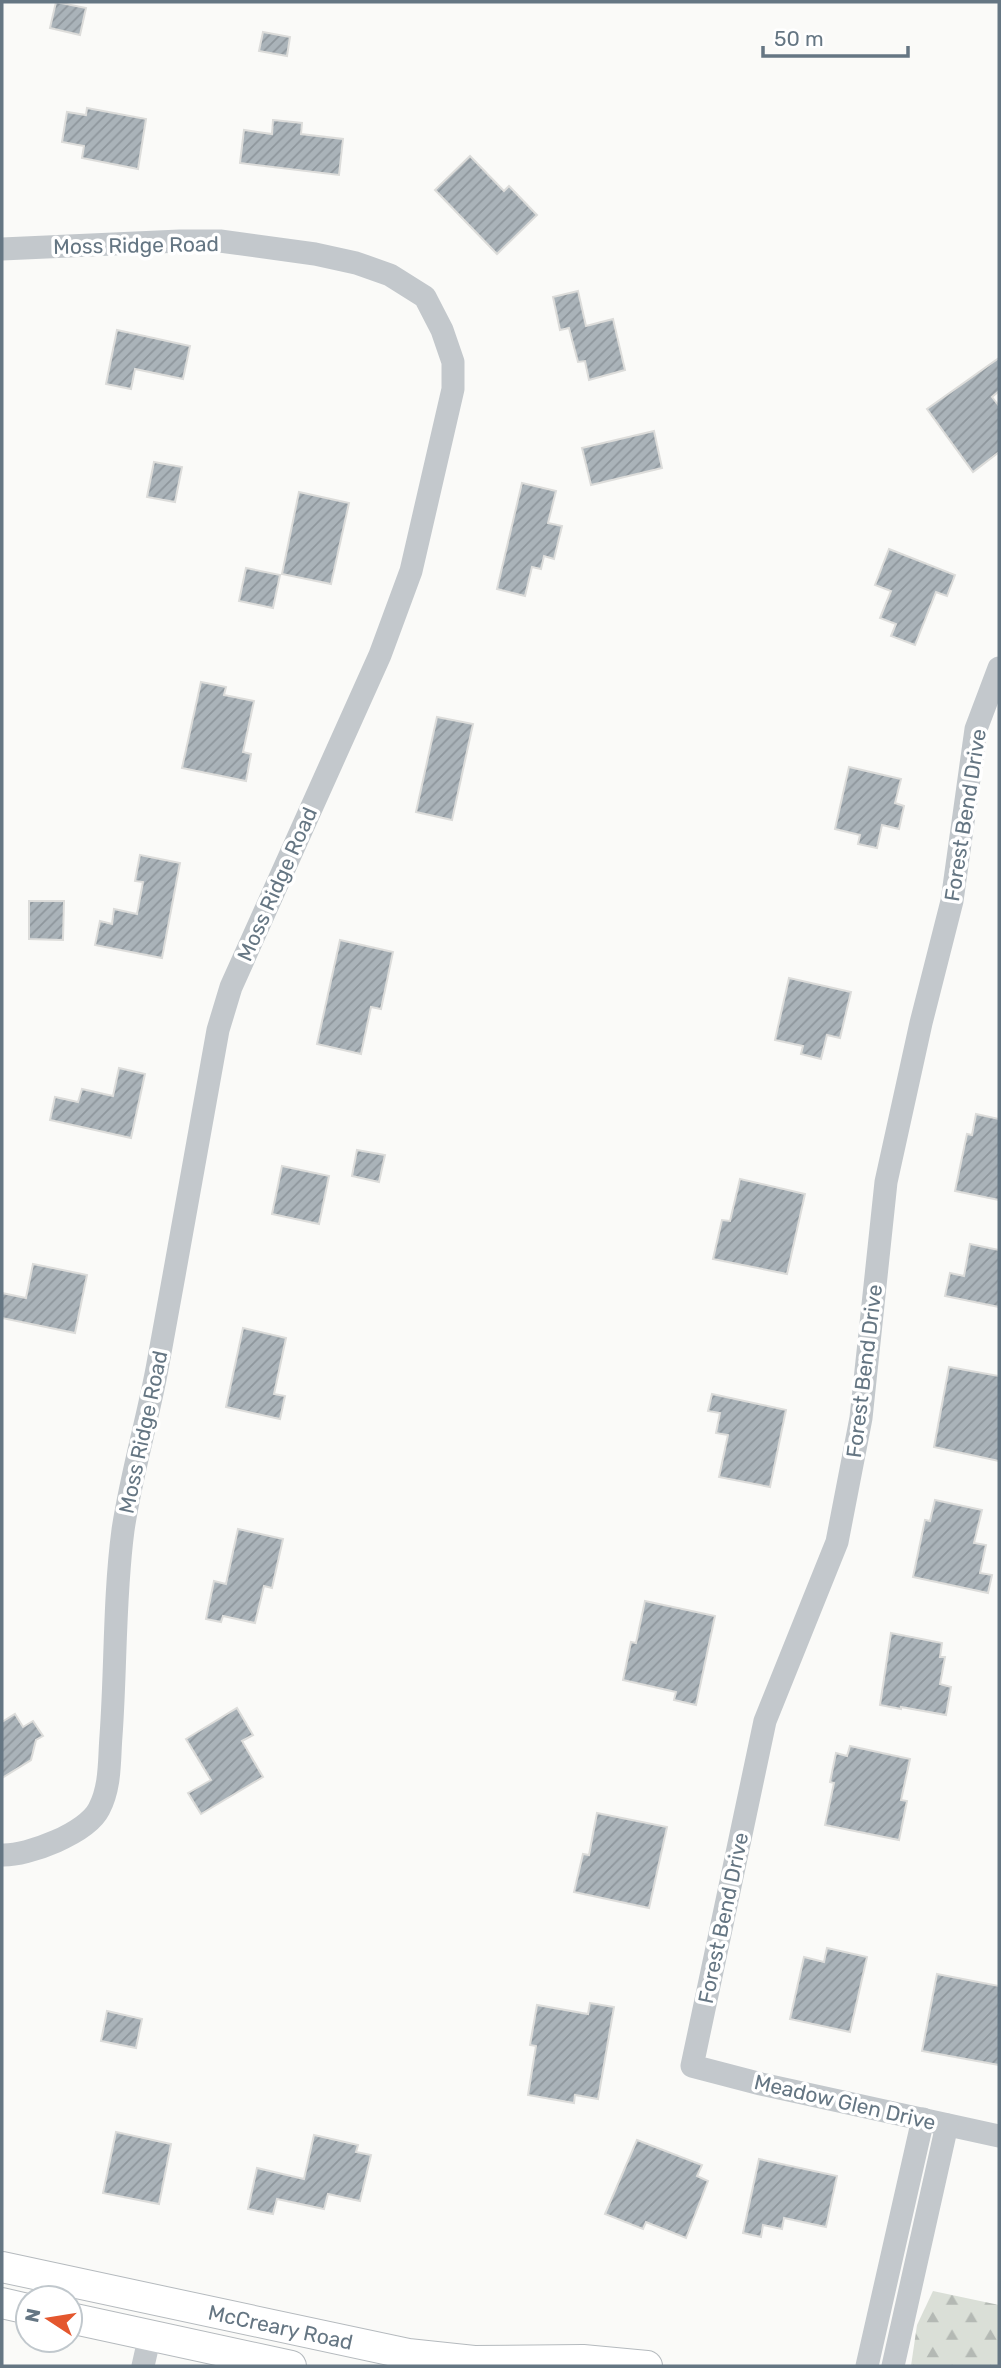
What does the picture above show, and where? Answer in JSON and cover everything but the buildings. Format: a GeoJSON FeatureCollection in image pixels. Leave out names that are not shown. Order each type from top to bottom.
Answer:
{"type":"FeatureCollection","features":[{"type":"Feature","properties":{"kind":"main road","name":"McCreary Road"},"geometry":{"type":"LineString","coordinates":[[2,2267],[408,2354],[474,2361],[583,2360],[648,2366]]}},
{"type":"Feature","properties":{"kind":"main road","name":"McCreary Road"},"geometry":{"type":"LineString","coordinates":[[84,2321],[291,2366]]}},
{"type":"Feature","properties":{"kind":"street","name":"Moss Ridge Road"},"geometry":{"type":"LineString","coordinates":[[2,249],[180,241],[220,242],[315,254],[356,263],[390,275],[425,297],[442,330],[453,362],[453,389],[411,571],[380,654],[231,987],[218,1030],[157,1370],[124,1528],[117,1594],[111,1762],[99,1810],[82,1827],[49,1844],[2,1855]]}},
{"type":"Feature","properties":{"kind":"street","name":"Forest Bend Drive"},"geometry":{"type":"LineString","coordinates":[[692,2066],[765,1721],[837,1542],[862,1418],[886,1182],[921,1023],[952,901],[976,729],[999,668]]}},
{"type":"Feature","properties":{"kind":"street","name":"Meadow Glen Drive"},"geometry":{"type":"LineString","coordinates":[[692,2066],[761,2084],[999,2136]]}},
{"type":"Feature","properties":{"kind":"street"},"geometry":{"type":"LineString","coordinates":[[867,2366],[923,2119]]}},
{"type":"Feature","properties":{"kind":"street"},"geometry":{"type":"LineString","coordinates":[[893,2366],[947,2125]]}},
{"type":"Feature","properties":{"kind":"street"},"geometry":{"type":"LineString","coordinates":[[143,2366],[150,2335]]}},
{"type":"Feature","properties":{"kind":"green space"},"geometry":{"type":"Polygon","coordinates":[[[933,2291],[999,2305],[999,2366],[911,2366],[917,2325],[933,2291]]]}}]}
